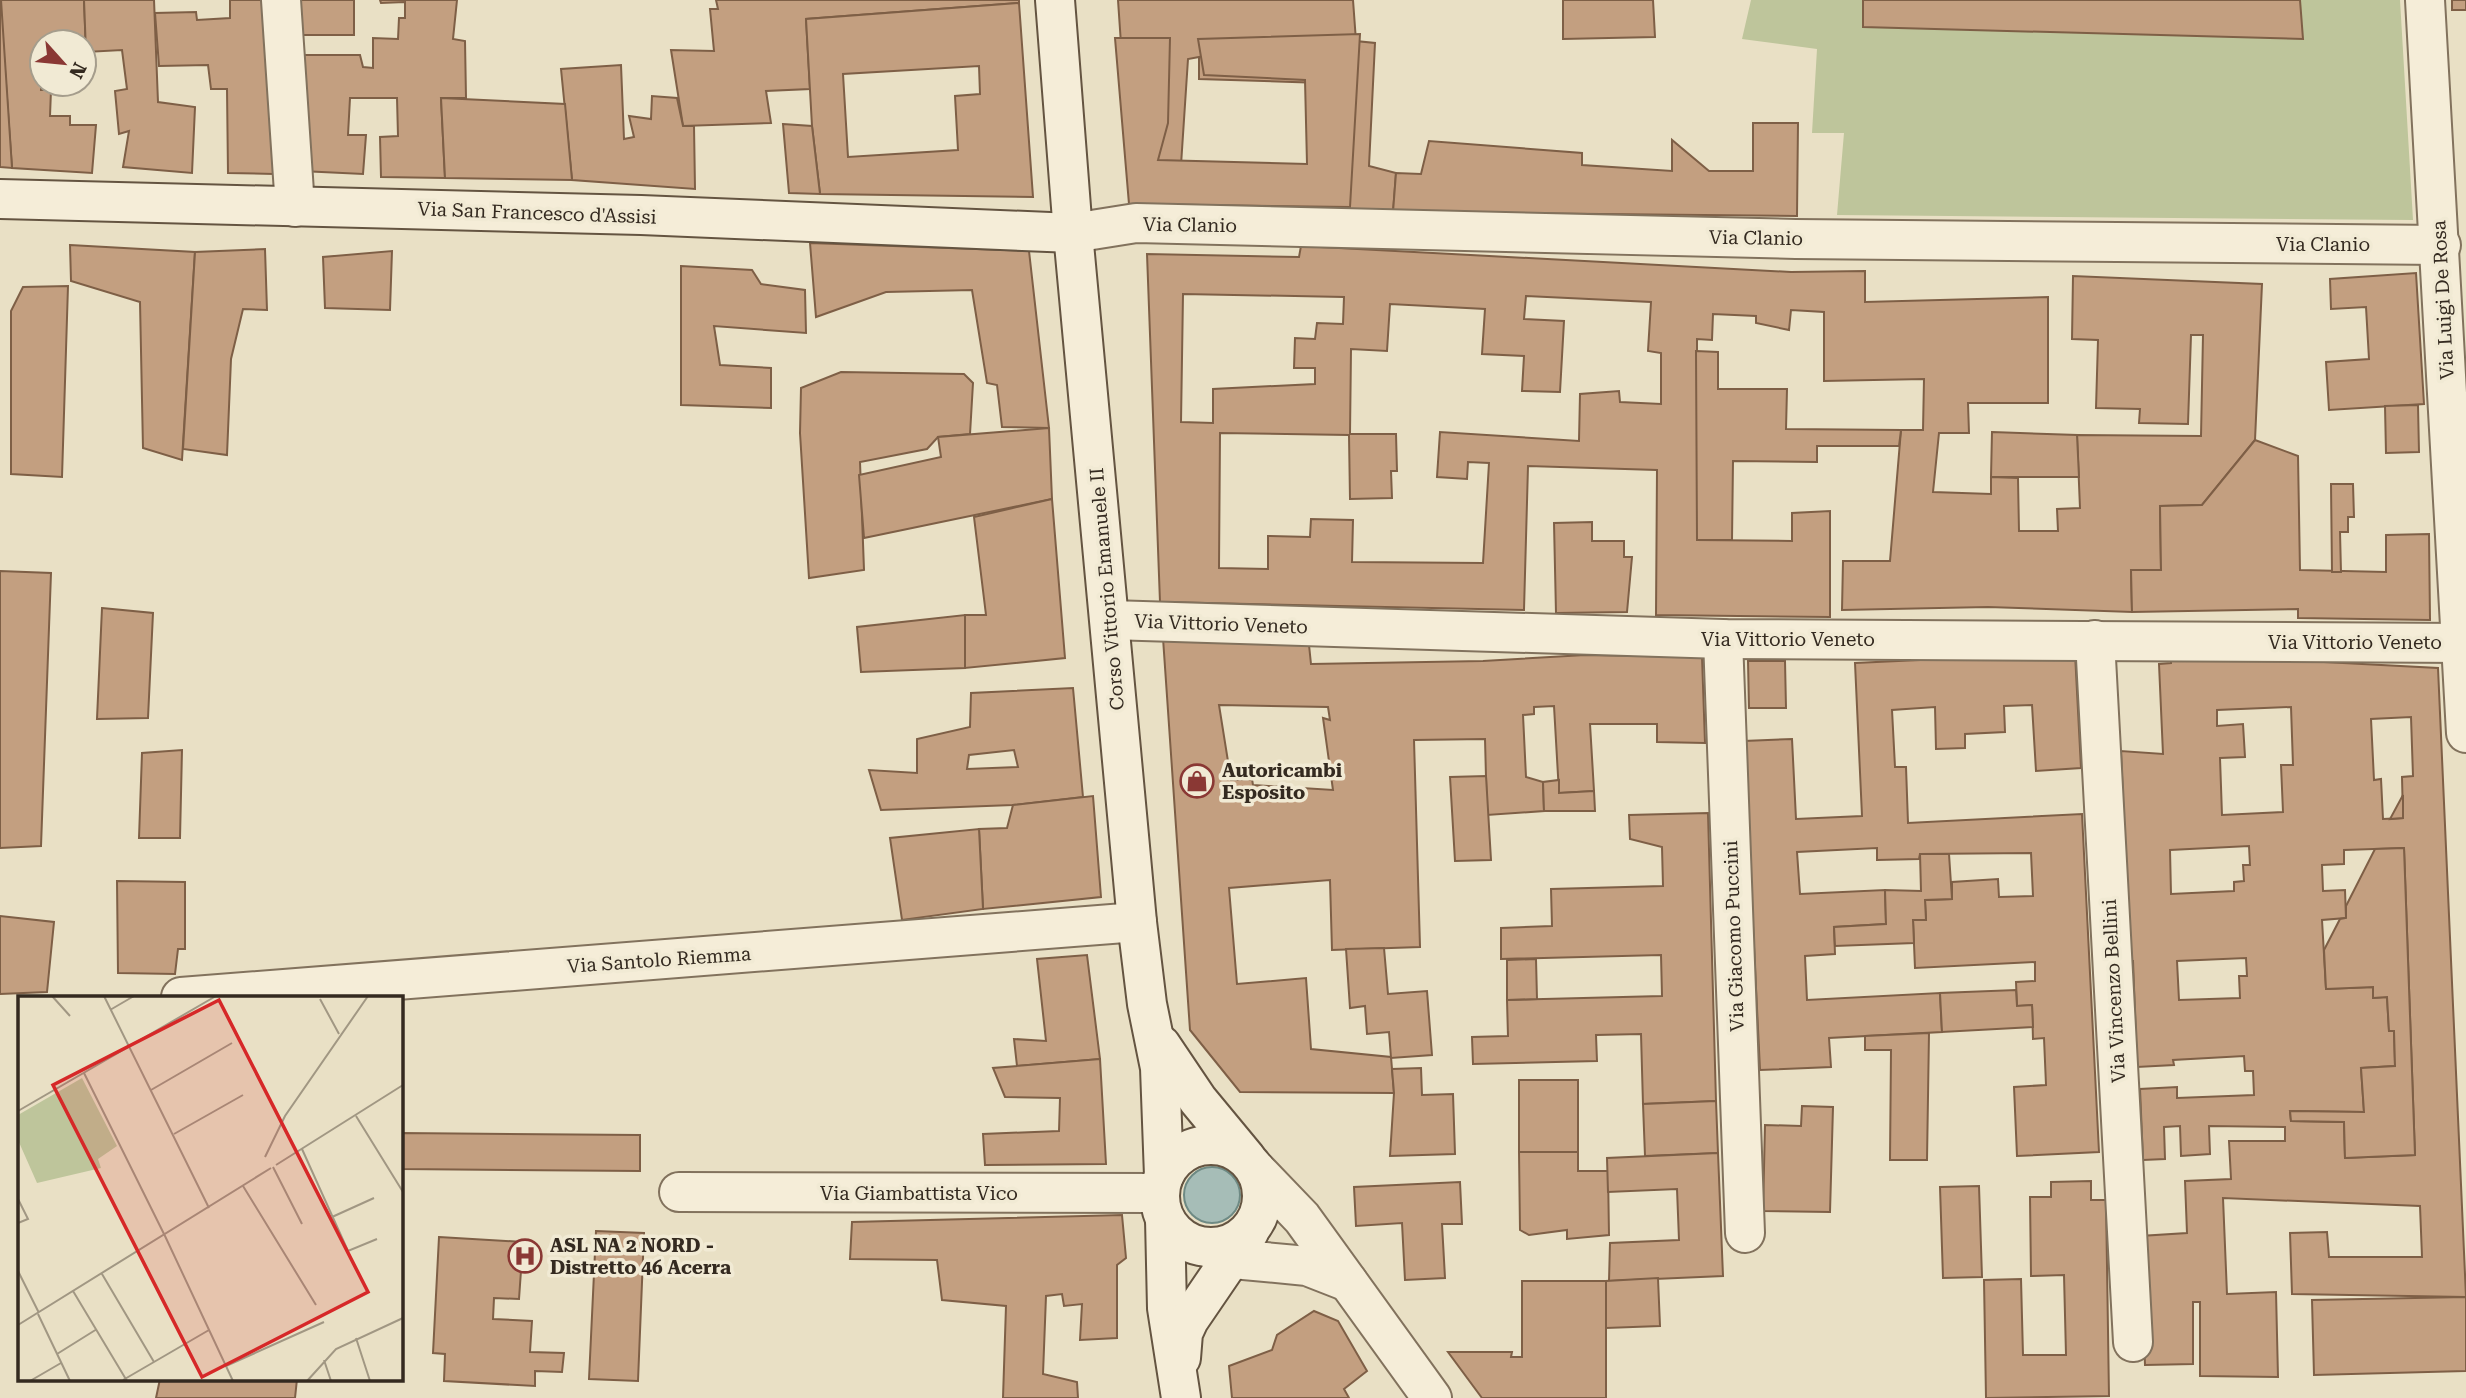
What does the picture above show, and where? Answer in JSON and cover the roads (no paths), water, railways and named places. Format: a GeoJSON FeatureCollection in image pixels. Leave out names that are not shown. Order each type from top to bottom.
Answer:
{"type":"FeatureCollection","features":[{"type":"Feature","properties":{"kind":"street"},"geometry":{"type":"LineString","coordinates":[[281,0],[295,206]]}},
{"type":"Feature","properties":{"kind":"street","name":"Corso Vittorio Emanuele II"},"geometry":{"type":"LineString","coordinates":[[1055,0],[1073,233],[1137,922],[1147,1004],[1155,1034],[1163,1095],[1167,1308],[1180,1391]]}},
{"type":"Feature","properties":{"kind":"street","name":"Via Luigi De Rosa"},"geometry":{"type":"LineString","coordinates":[[2426,0],[2464,643],[2466,733]]}},
{"type":"Feature","properties":{"kind":"street","name":"Via San Francesco d'Assisi"},"geometry":{"type":"LineString","coordinates":[[0,199],[641,215],[1073,233]]}},
{"type":"Feature","properties":{"kind":"street","name":"Via Clanio"},"geometry":{"type":"LineString","coordinates":[[1073,233],[1136,223],[1796,239],[2441,245]]}},
{"type":"Feature","properties":{"kind":"street","name":"Via Vittorio Veneto"},"geometry":{"type":"LineString","coordinates":[[1110,620],[1723,639],[2464,643]]}},
{"type":"Feature","properties":{"kind":"street","name":"Via Giacomo Puccini"},"geometry":{"type":"LineString","coordinates":[[1723,639],[1745,1233]]}},
{"type":"Feature","properties":{"kind":"street","name":"Via Vincenzo Bellini"},"geometry":{"type":"LineString","coordinates":[[2095,640],[2133,1342]]}},
{"type":"Feature","properties":{"kind":"street","name":"Via Santolo Riemma"},"geometry":{"type":"LineString","coordinates":[[194,996],[1137,922]]}},
{"type":"Feature","properties":{"kind":"street"},"geometry":{"type":"LineString","coordinates":[[1155,1034],[1198,1100],[1251,1164],[1301,1218],[1432,1398]]}},
{"type":"Feature","properties":{"kind":"street"},"geometry":{"type":"LineString","coordinates":[[1251,1164],[1233,1149],[1217,1145],[1201,1146],[1172,1162],[1163,1196],[1184,1240],[1231,1245],[1307,1266],[1348,1282]]}},
{"type":"Feature","properties":{"kind":"street","name":"Corso Vittorio Emanuele II"},"geometry":{"type":"LineString","coordinates":[[1180,1391],[1183,1333],[1231,1245],[1263,1200],[1251,1164]]}},
{"type":"Feature","properties":{"kind":"street","name":"Via Giambattista Vico"},"geometry":{"type":"LineString","coordinates":[[679,1192],[1163,1196]]}},
{"type":"Feature","properties":{"kind":"water"},"geometry":{"type":"Polygon","coordinates":[[[1212,1167],[1223,1169],[1232,1175],[1238,1184],[1238,1206],[1232,1215],[1223,1221],[1212,1223],[1201,1221],[1192,1215],[1186,1206],[1184,1195],[1186,1184],[1192,1175],[1201,1169],[1212,1167]]]}},
{"type":"Feature","properties":{"kind":"place","name":"Autoricambi Esposito"},"geometry":{"type":"Point","coordinates":[1197,781]}},
{"type":"Feature","properties":{"kind":"place","name":"ASL NA 2 NORD - Distretto 46 Acerra"},"geometry":{"type":"Point","coordinates":[525,1256]}}]}
